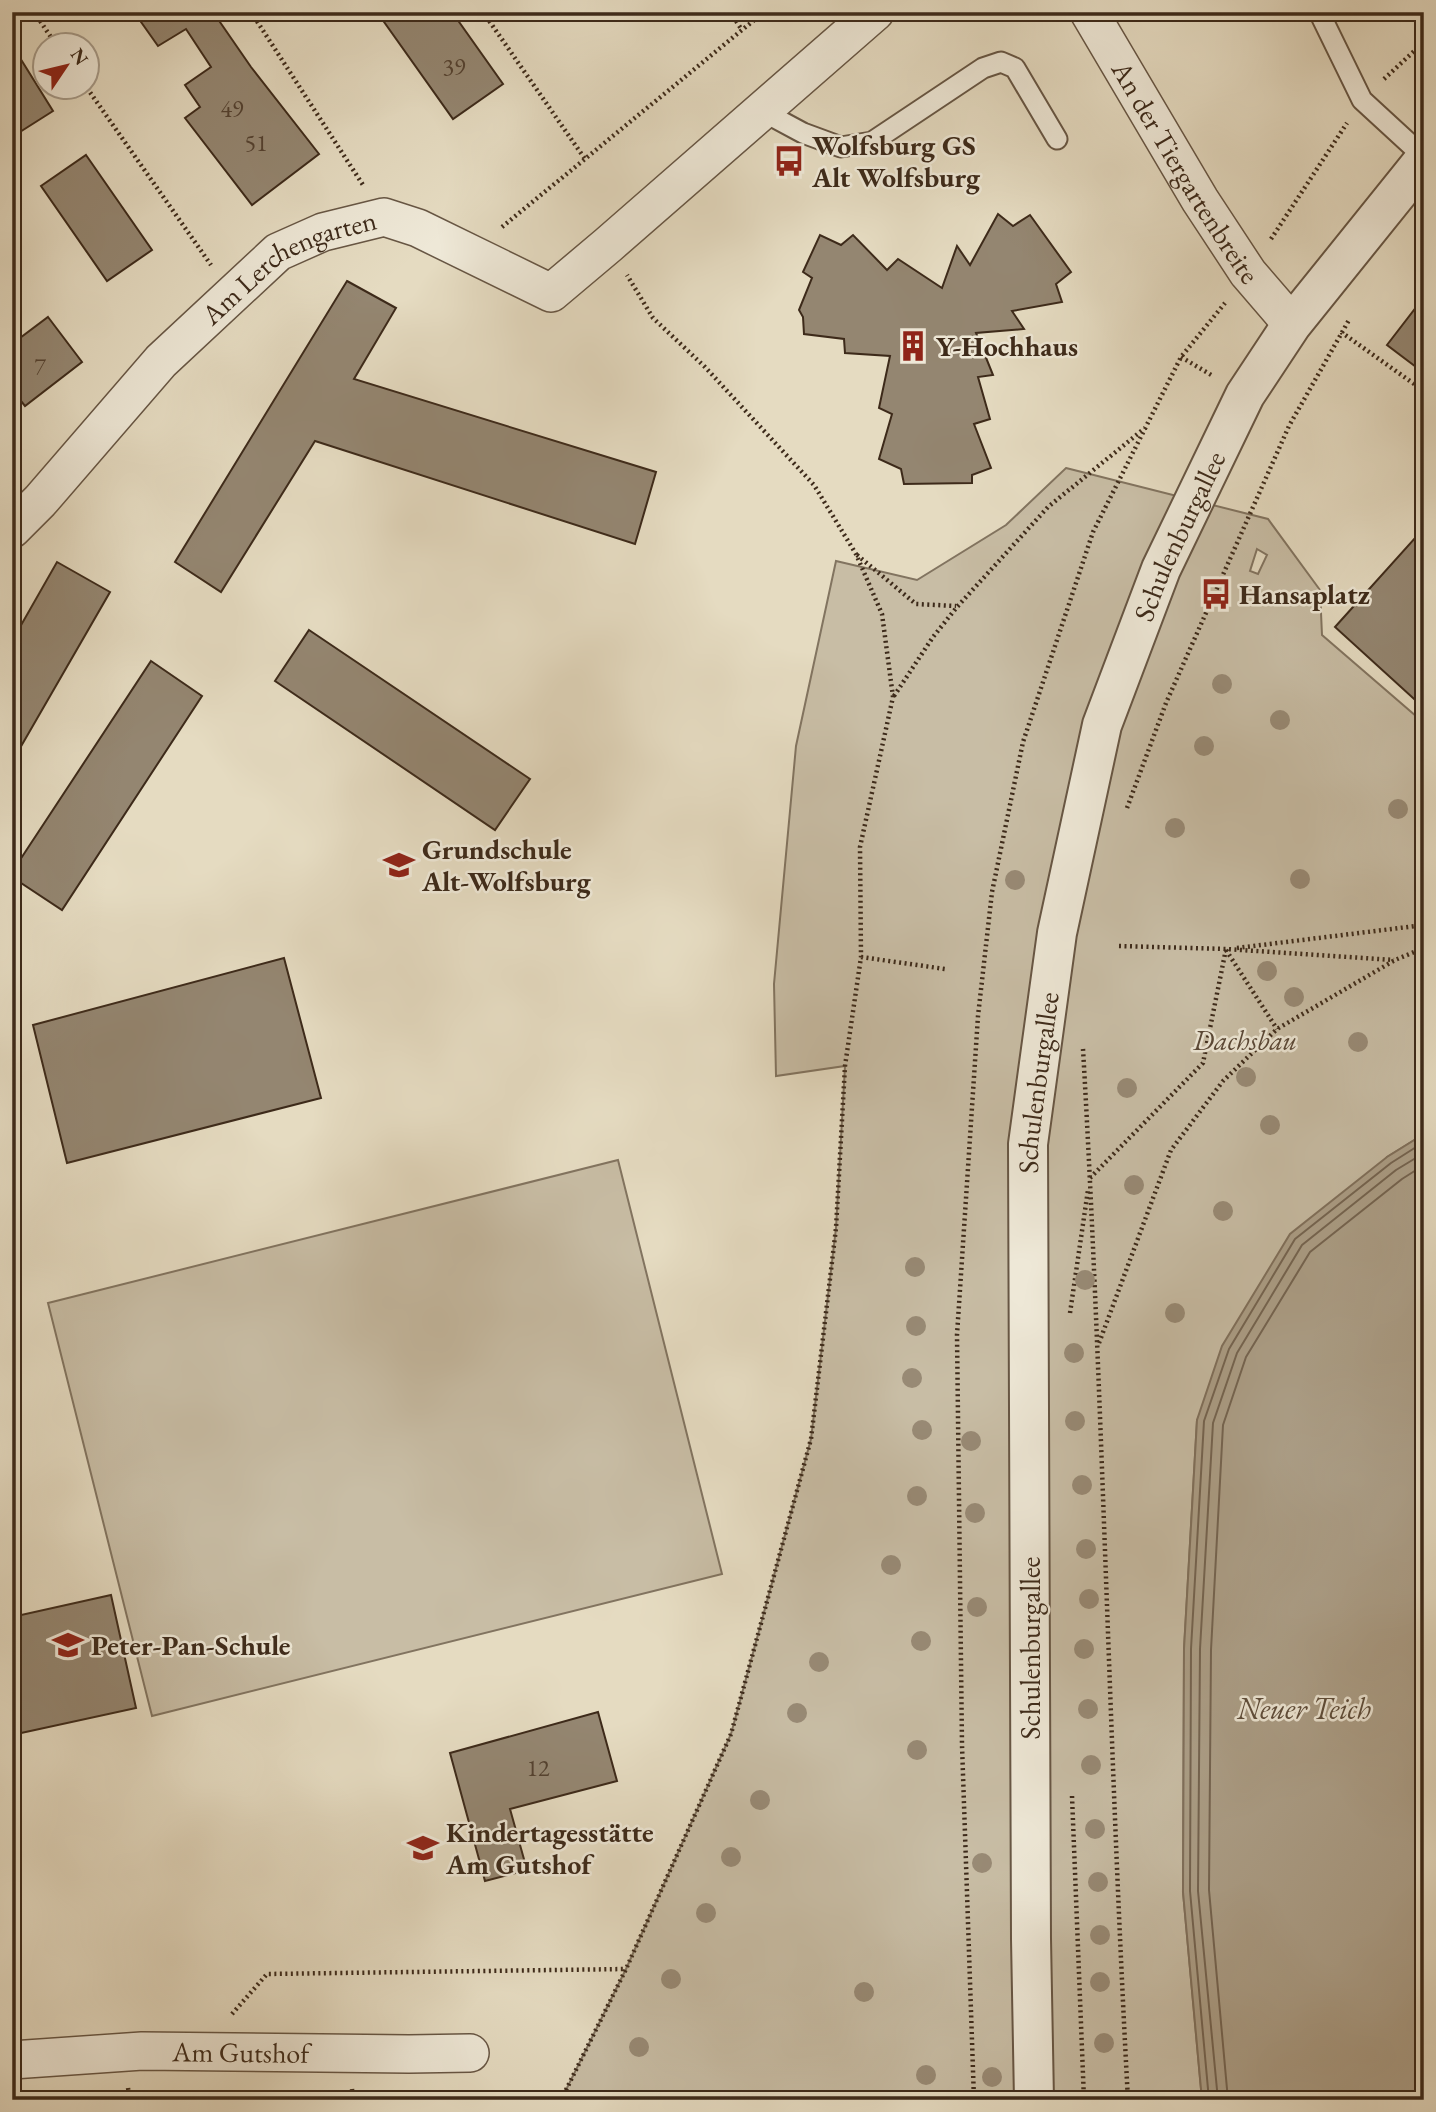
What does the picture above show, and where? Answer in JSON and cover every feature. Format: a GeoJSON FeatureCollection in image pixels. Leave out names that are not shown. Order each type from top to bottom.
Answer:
{"type":"FeatureCollection","features":[{"type":"Feature","properties":{"kind":"street","name":"Am Lerchengarten"},"geometry":{"type":"LineString","coordinates":[[12,529],[161,361],[278,252],[323,232],[384,217],[418,228],[551,293],[875,12]]}},
{"type":"Feature","properties":{"kind":"street","name":"An der Tiergartenbreite"},"geometry":{"type":"LineString","coordinates":[[1089,12],[1207,210],[1248,273],[1292,324]]}},
{"type":"Feature","properties":{"kind":"street","name":"Schulenburgallee"},"geometry":{"type":"LineString","coordinates":[[1034,2100],[1028,1144],[1057,933],[1102,725],[1161,569],[1245,395],[1292,324],[1424,159]]}},
{"type":"Feature","properties":{"kind":"street","name":"Am Gutshof"},"geometry":{"type":"LineString","coordinates":[[12,2060],[142,2051],[470,2053]]}},
{"type":"Feature","properties":{"kind":"lane"},"geometry":{"type":"LineString","coordinates":[[1319,12],[1362,100],[1424,159]]}},
{"type":"Feature","properties":{"kind":"lane"},"geometry":{"type":"LineString","coordinates":[[762,111],[803,133],[841,147],[872,142],[983,68],[1001,62],[1015,68],[1057,139]]}},
{"type":"Feature","properties":{"kind":"path"},"geometry":{"type":"LineString","coordinates":[[34,12],[48,32]]}},
{"type":"Feature","properties":{"kind":"path"},"geometry":{"type":"LineString","coordinates":[[251,12],[384,217]]}},
{"type":"Feature","properties":{"kind":"path"},"geometry":{"type":"LineString","coordinates":[[483,12],[585,159]]}},
{"type":"Feature","properties":{"kind":"path"},"geometry":{"type":"LineString","coordinates":[[730,12],[743,30]]}},
{"type":"Feature","properties":{"kind":"path"},"geometry":{"type":"LineString","coordinates":[[470,253],[764,12]]}},
{"type":"Feature","properties":{"kind":"path"},"geometry":{"type":"LineString","coordinates":[[97,102],[232,295]]}},
{"type":"Feature","properties":{"kind":"path"},"geometry":{"type":"LineString","coordinates":[[561,2100],[626,1969],[731,1734],[811,1439],[836,1228],[845,1066],[861,957],[860,846],[893,697],[882,614],[856,554],[814,485],[705,367],[653,318],[608,245]]}},
{"type":"Feature","properties":{"kind":"path"},"geometry":{"type":"LineString","coordinates":[[1125,811],[1166,703],[1289,426],[1340,332],[1424,391]]}},
{"type":"Feature","properties":{"kind":"path"},"geometry":{"type":"LineString","coordinates":[[893,697],[933,637],[957,607],[1048,507],[1147,426]]}},
{"type":"Feature","properties":{"kind":"path"},"geometry":{"type":"LineString","coordinates":[[856,554],[916,604],[957,607]]}},
{"type":"Feature","properties":{"kind":"path"},"geometry":{"type":"LineString","coordinates":[[1226,949],[1424,925]]}},
{"type":"Feature","properties":{"kind":"path"},"geometry":{"type":"LineString","coordinates":[[1119,946],[1226,949],[1395,960]]}},
{"type":"Feature","properties":{"kind":"path"},"geometry":{"type":"LineString","coordinates":[[1098,1345],[1171,1150],[1223,1081],[1277,1029],[1395,960],[1424,948]]}},
{"type":"Feature","properties":{"kind":"path"},"geometry":{"type":"LineString","coordinates":[[1226,949],[1277,1029]]}},
{"type":"Feature","properties":{"kind":"path"},"geometry":{"type":"LineString","coordinates":[[1090,1177],[1203,1063],[1226,949]]}},
{"type":"Feature","properties":{"kind":"path"},"geometry":{"type":"LineString","coordinates":[[861,957],[945,969]]}},
{"type":"Feature","properties":{"kind":"path"},"geometry":{"type":"LineString","coordinates":[[1082,1040],[1098,1345],[1118,1904],[1128,2100]]}},
{"type":"Feature","properties":{"kind":"path"},"geometry":{"type":"LineString","coordinates":[[220,2016],[234,2014],[267,1974],[626,1969]]}},
{"type":"Feature","properties":{"kind":"green space","name":"Dachsbau"},"geometry":{"type":"Polygon","coordinates":[[[1066,468],[1268,519],[1320,590],[1322,635],[1424,723],[1424,1134],[1387,1157],[1197,1420],[1184,1649],[1183,1892],[1202,2100],[561,2100],[626,1969],[731,1734],[811,1439],[836,1228],[845,1066],[776,1076],[774,984],[796,746],[836,561],[917,580],[1006,525],[1066,468]],[[1257,549],[1250,571],[1258,574],[1267,555],[1257,549]]]}},
{"type":"Feature","properties":{"kind":"green space"},"geometry":{"type":"Polygon","coordinates":[[[618,1160],[722,1574],[152,1716],[48,1303],[618,1160]]]}},
{"type":"Feature","properties":{"kind":"water","name":"Neuer Teich"},"geometry":{"type":"Polygon","coordinates":[[[1424,1134],[1424,2100],[1202,2100],[1183,1892],[1184,1649],[1197,1420],[1222,1346],[1290,1234],[1387,1157],[1424,1134]]]}},
{"type":"Feature","properties":{"kind":"building"},"geometry":{"type":"Polygon","coordinates":[[[134,12],[213,12],[251,67],[319,154],[252,205],[185,118],[200,107],[185,85],[211,67],[186,29],[158,46],[134,12]]]}},
{"type":"Feature","properties":{"kind":"building"},"geometry":{"type":"Polygon","coordinates":[[[377,12],[452,12],[503,84],[453,119],[377,12]]]}},
{"type":"Feature","properties":{"kind":"building"},"geometry":{"type":"Polygon","coordinates":[[[12,45],[32,77],[32,102],[47,102],[53,111],[12,137],[12,45]]]}},
{"type":"Feature","properties":{"kind":"building"},"geometry":{"type":"Polygon","coordinates":[[[86,155],[152,250],[107,281],[41,186],[86,155]]]}},
{"type":"Feature","properties":{"kind":"building","name":"Y-Hochhaus"},"geometry":{"type":"Polygon","coordinates":[[[998,214],[1013,226],[1030,215],[1071,272],[1056,284],[1062,302],[1012,311],[1024,329],[976,333],[993,375],[978,377],[990,419],[974,424],[991,468],[972,475],[972,483],[904,484],[901,469],[879,459],[892,414],[879,408],[890,356],[845,353],[844,339],[804,334],[803,317],[799,310],[812,278],[803,272],[820,235],[841,245],[853,235],[887,270],[898,259],[942,288],[957,246],[970,265],[998,214]]]}},
{"type":"Feature","properties":{"kind":"building"},"geometry":{"type":"Polygon","coordinates":[[[347,281],[396,308],[354,379],[656,472],[635,544],[315,441],[221,592],[175,562],[347,281]]]}},
{"type":"Feature","properties":{"kind":"building"},"geometry":{"type":"Polygon","coordinates":[[[1424,297],[1424,373],[1387,345],[1424,297]]]}},
{"type":"Feature","properties":{"kind":"building"},"geometry":{"type":"Polygon","coordinates":[[[48,317],[82,362],[25,406],[12,390],[12,344],[48,317]]]}},
{"type":"Feature","properties":{"kind":"building"},"geometry":{"type":"Polygon","coordinates":[[[1424,528],[1424,708],[1335,627],[1424,528]]]}},
{"type":"Feature","properties":{"kind":"building"},"geometry":{"type":"Polygon","coordinates":[[[57,562],[110,592],[12,762],[12,641],[57,562]]]}},
{"type":"Feature","properties":{"kind":"building"},"geometry":{"type":"Polygon","coordinates":[[[309,630],[530,779],[495,830],[275,681],[309,630]]]}},
{"type":"Feature","properties":{"kind":"building"},"geometry":{"type":"Polygon","coordinates":[[[151,661],[202,696],[62,910],[12,877],[12,872],[151,661]]]}},
{"type":"Feature","properties":{"kind":"building"},"geometry":{"type":"Polygon","coordinates":[[[284,958],[321,1098],[67,1163],[33,1025],[284,958]]]}},
{"type":"Feature","properties":{"kind":"building"},"geometry":{"type":"Polygon","coordinates":[[[111,1595],[136,1708],[12,1735],[12,1617],[111,1595]]]}},
{"type":"Feature","properties":{"kind":"building"},"geometry":{"type":"Polygon","coordinates":[[[598,1712],[617,1781],[510,1809],[527,1870],[485,1881],[450,1753],[598,1712]]]}},
{"type":"Feature","properties":{"kind":"place","name":"Wolfsburg GS Alt Wolfsburg"},"geometry":{"type":"Point","coordinates":[789,161]}},
{"type":"Feature","properties":{"kind":"place","name":"Y-Hochhaus"},"geometry":{"type":"Point","coordinates":[913,346]}},
{"type":"Feature","properties":{"kind":"place","name":"Hansaplatz"},"geometry":{"type":"Point","coordinates":[1216,594]}},
{"type":"Feature","properties":{"kind":"place","name":"Grundschule Alt-Wolfsburg"},"geometry":{"type":"Point","coordinates":[399,865]}},
{"type":"Feature","properties":{"kind":"place","name":"Peter-Pan-Schule"},"geometry":{"type":"Point","coordinates":[68,1645]}},
{"type":"Feature","properties":{"kind":"place","name":"Kindertagesstätte Am Gutshof"},"geometry":{"type":"Point","coordinates":[423,1848]}}]}
